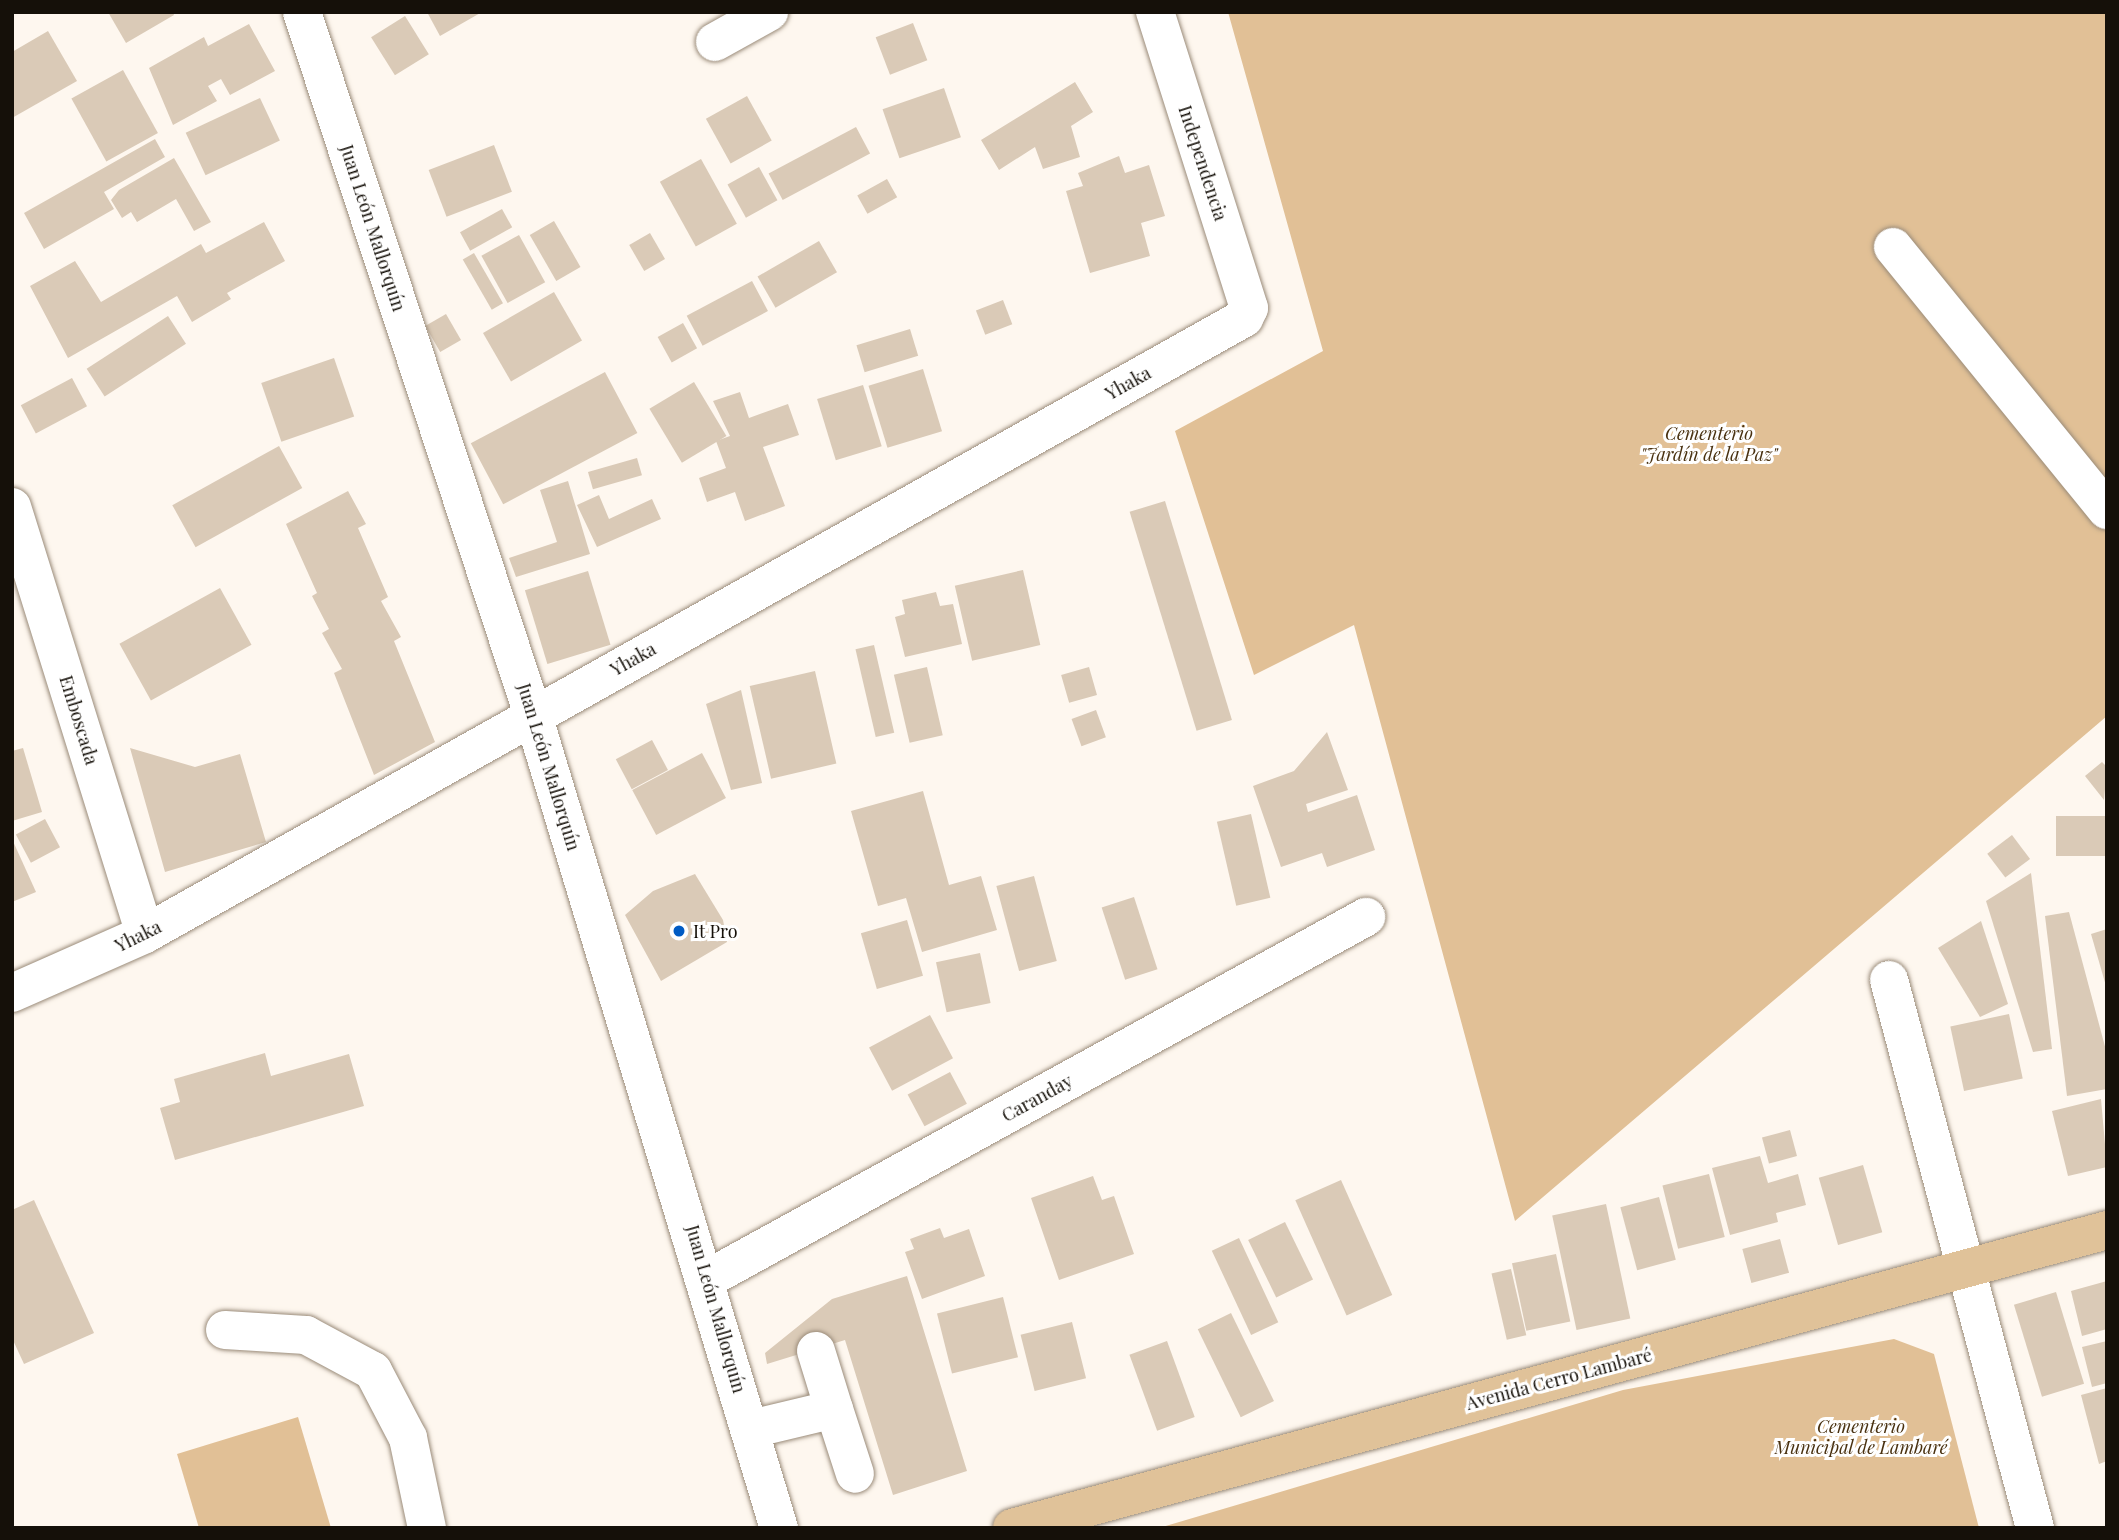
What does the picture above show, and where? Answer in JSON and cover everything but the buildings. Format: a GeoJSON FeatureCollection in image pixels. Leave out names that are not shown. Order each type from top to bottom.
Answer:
{"type":"FeatureCollection","features":[{"type":"Feature","properties":{"kind":"main road","name":"Avenida Cerro Lambaré"},"geometry":{"type":"LineString","coordinates":[[1012,1528],[2107,1230]]}},
{"type":"Feature","properties":{"kind":"street","name":"Juan León Mallorquín"},"geometry":{"type":"LineString","coordinates":[[302,12],[533,715],[709,1278],[779,1528]]}},
{"type":"Feature","properties":{"kind":"street"},"geometry":{"type":"LineString","coordinates":[[715,42],[769,12]]}},
{"type":"Feature","properties":{"kind":"street","name":"Independencia"},"geometry":{"type":"LineString","coordinates":[[1154,12],[1247,314]]}},
{"type":"Feature","properties":{"kind":"street"},"geometry":{"type":"LineString","coordinates":[[1893,247],[2107,510]]}},
{"type":"Feature","properties":{"kind":"street","name":"Yhaka"},"geometry":{"type":"LineString","coordinates":[[12,993],[145,934],[1247,314]]}},
{"type":"Feature","properties":{"kind":"street","name":"Emboscada"},"geometry":{"type":"LineString","coordinates":[[12,507],[145,934]]}},
{"type":"Feature","properties":{"kind":"street","name":"Caranday"},"geometry":{"type":"LineString","coordinates":[[709,1278],[1366,917]]}},
{"type":"Feature","properties":{"kind":"street"},"geometry":{"type":"LineString","coordinates":[[1889,980],[2035,1528]]}},
{"type":"Feature","properties":{"kind":"street"},"geometry":{"type":"LineString","coordinates":[[225,1331],[306,1335],[373,1371],[408,1438],[427,1528]]}},
{"type":"Feature","properties":{"kind":"street"},"geometry":{"type":"LineString","coordinates":[[816,1351],[855,1474]]}},
{"type":"Feature","properties":{"kind":"street"},"geometry":{"type":"LineString","coordinates":[[751,1429],[834,1409]]}},
{"type":"Feature","properties":{"kind":"green space","name":"Cementerio \"Jardín de la Paz\""},"geometry":{"type":"Polygon","coordinates":[[[1228,12],[2107,12],[2107,716],[1515,1221],[1354,625],[1254,675],[1175,431],[1323,351],[1228,12]]]}},
{"type":"Feature","properties":{"kind":"green space","name":"Cementerio Municipal de Lambaré"},"geometry":{"type":"Polygon","coordinates":[[[1894,1339],[1934,1354],[1979,1528],[1159,1528],[1623,1390],[1894,1339]]]}},
{"type":"Feature","properties":{"kind":"green space"},"geometry":{"type":"Polygon","coordinates":[[[298,1417],[331,1528],[199,1528],[177,1454],[298,1417]]]}},
{"type":"Feature","properties":{"kind":"place","name":"It Pro"},"geometry":{"type":"Point","coordinates":[679,931]}}]}
